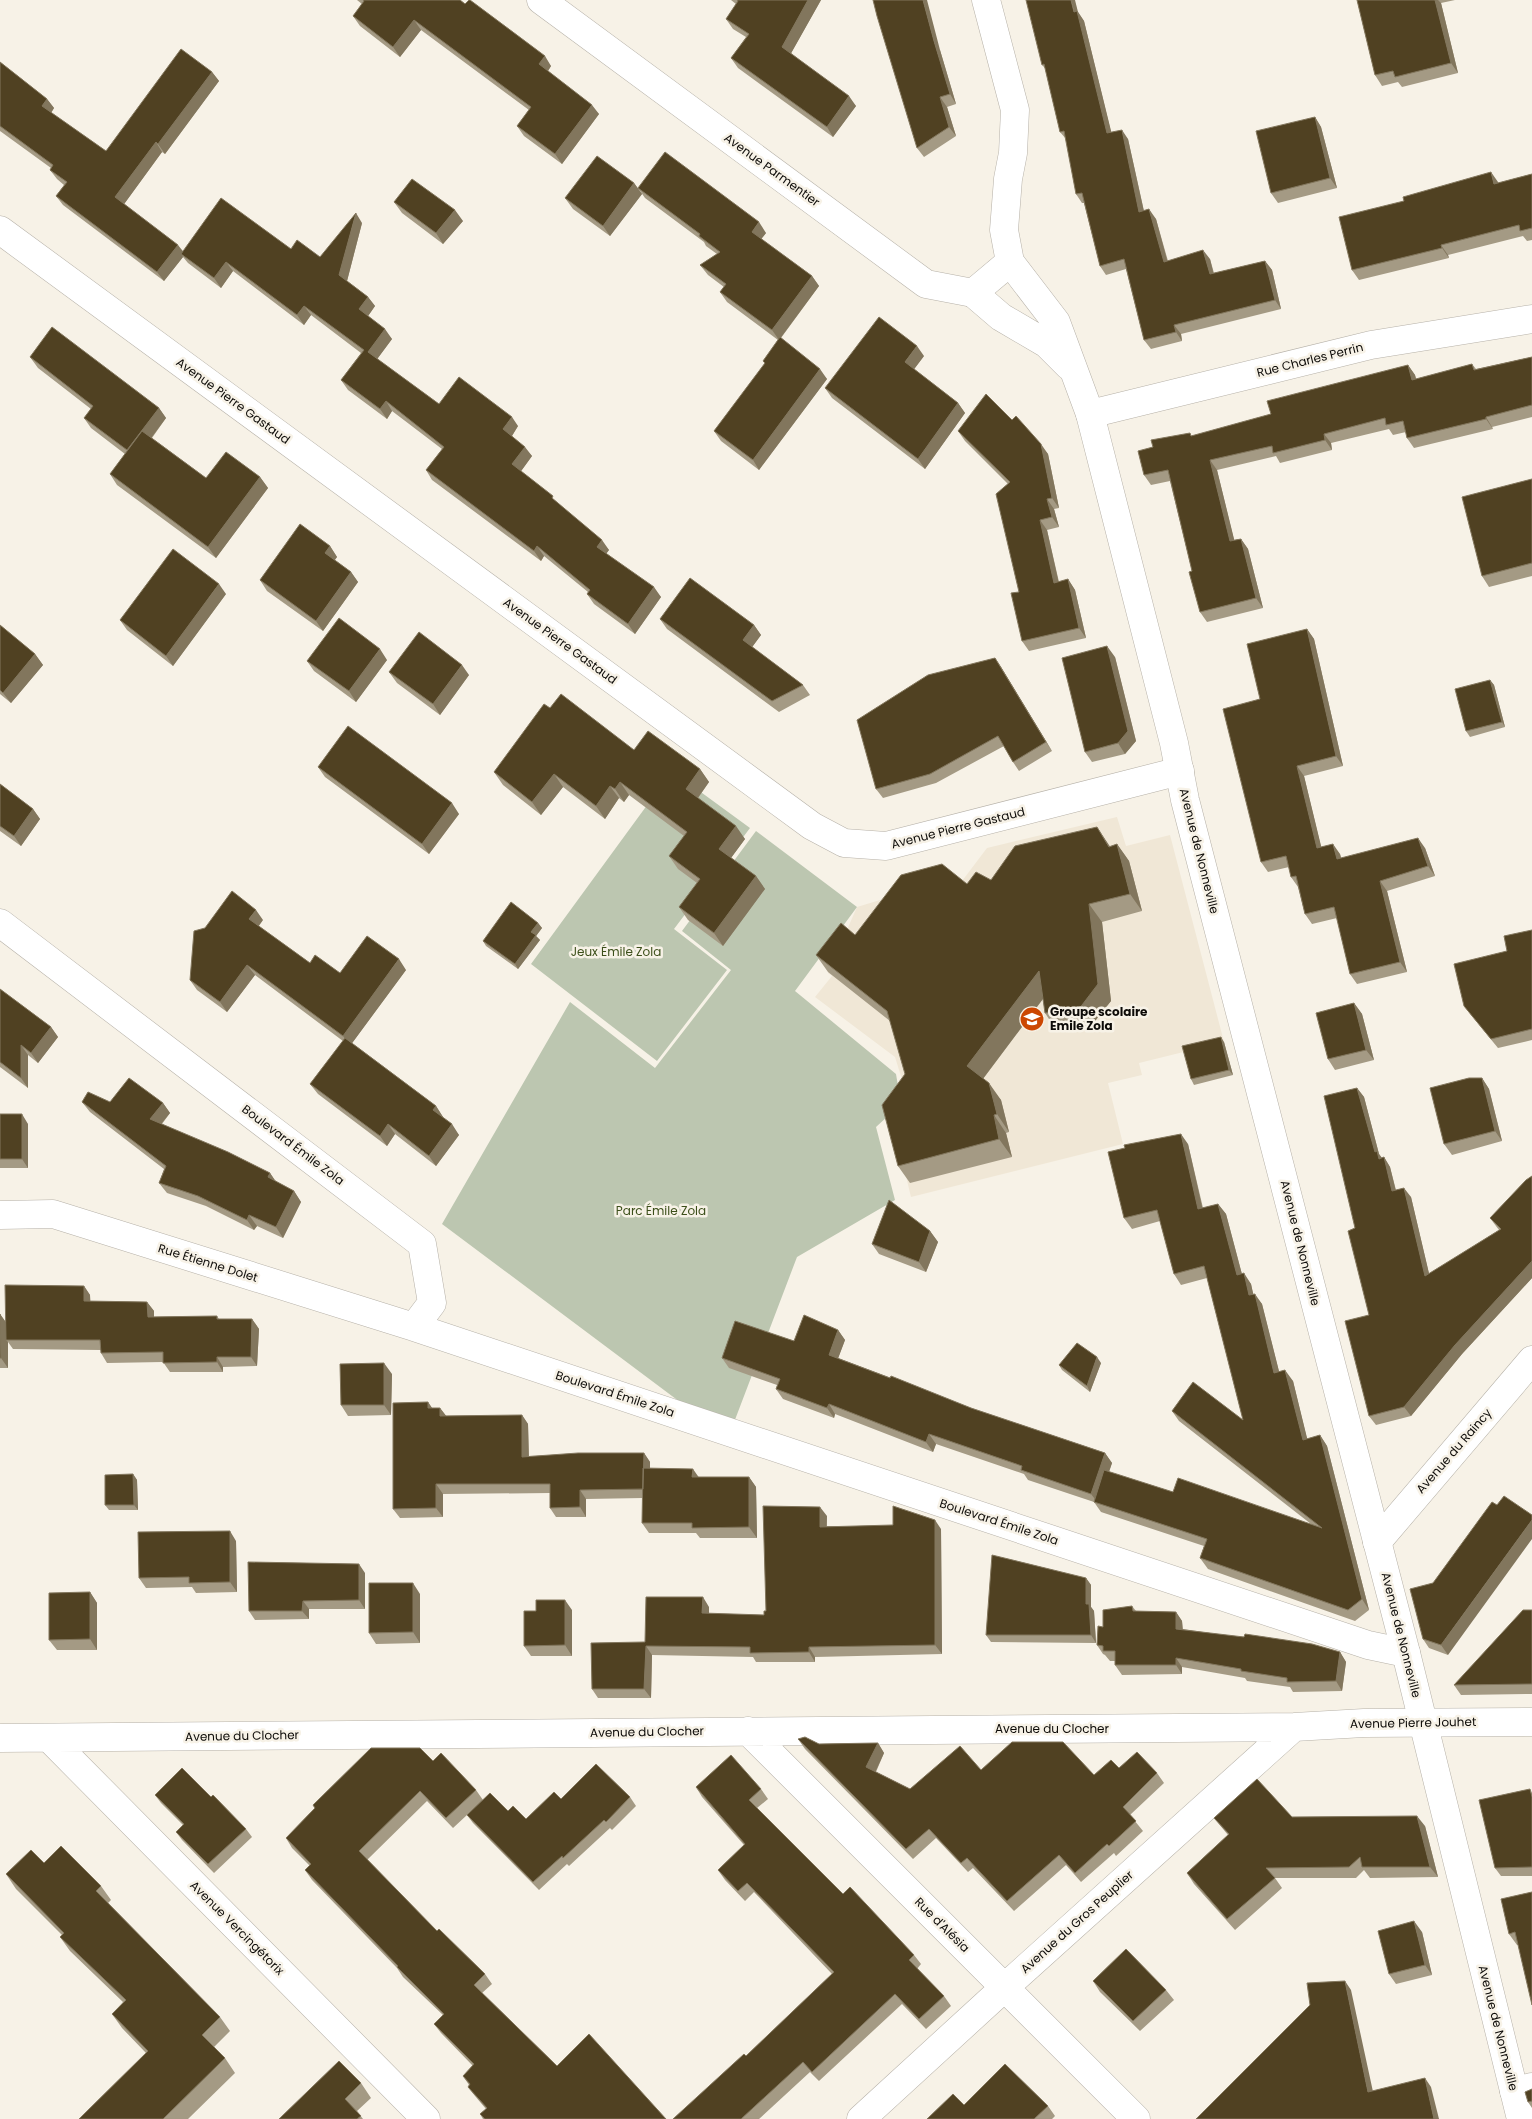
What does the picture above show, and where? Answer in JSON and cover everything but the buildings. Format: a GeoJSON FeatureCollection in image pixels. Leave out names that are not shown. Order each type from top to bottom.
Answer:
{"type":"FeatureCollection","features":[{"type":"Feature","properties":{"kind":"street","name":"Avenue Parmentier"},"geometry":{"type":"LineString","coordinates":[[541,0],[926,284],[973,293]]}},
{"type":"Feature","properties":{"kind":"street","name":"Avenue de Nonneville"},"geometry":{"type":"LineString","coordinates":[[986,0],[1015,110],[1013,153],[1008,179],[1004,230],[1010,262],[1056,322],[1090,414],[1188,809],[1423,1723],[1523,2089],[1521,2119]]}},
{"type":"Feature","properties":{"kind":"street","name":"Avenue Pierre Gastaud"},"geometry":{"type":"LineString","coordinates":[[0,230],[812,826],[844,843],[886,846],[1180,771]]}},
{"type":"Feature","properties":{"kind":"street"},"geometry":{"type":"LineString","coordinates":[[973,293],[1010,262]]}},
{"type":"Feature","properties":{"kind":"street","name":"Avenue de Nonneville"},"geometry":{"type":"LineString","coordinates":[[973,293],[1001,317],[1047,344],[1072,369]]}},
{"type":"Feature","properties":{"kind":"street","name":"Rue Charles Perrin"},"geometry":{"type":"LineString","coordinates":[[1090,414],[1371,345],[1532,319]]}},
{"type":"Feature","properties":{"kind":"street","name":"Boulevard Émile Zola"},"geometry":{"type":"LineString","coordinates":[[0,923],[422,1244],[432,1303],[414,1327],[1368,1645],[1406,1653]]}},
{"type":"Feature","properties":{"kind":"street","name":"Rue Étienne Dolet"},"geometry":{"type":"LineString","coordinates":[[0,1215],[53,1214],[414,1327]]}},
{"type":"Feature","properties":{"kind":"street","name":"Avenue du Raincy"},"geometry":{"type":"LineString","coordinates":[[1377,1542],[1532,1360]]}},
{"type":"Feature","properties":{"kind":"street","name":"Avenue Pierre Jouhet"},"geometry":{"type":"LineString","coordinates":[[1294,1727],[1364,1723],[1532,1722]]}},
{"type":"Feature","properties":{"kind":"street","name":"Avenue du Clocher"},"geometry":{"type":"LineString","coordinates":[[0,1738],[1294,1727]]}},
{"type":"Feature","properties":{"kind":"street","name":"Avenue du Gros Peuplier"},"geometry":{"type":"LineString","coordinates":[[862,2119],[1004,1988],[1294,1727]]}},
{"type":"Feature","properties":{"kind":"street","name":"Rue d'Alésia"},"geometry":{"type":"LineString","coordinates":[[748,1731],[1136,2119]]}},
{"type":"Feature","properties":{"kind":"street","name":"Avenue Vercingétorix"},"geometry":{"type":"LineString","coordinates":[[48,1738],[426,2119]]}},
{"type":"Feature","properties":{"kind":"shaded area","name":"Groupe scolaire Emile Zola"},"geometry":{"type":"Polygon","coordinates":[[[1117,817],[1126,846],[1170,835],[1224,1042],[1139,1063],[1142,1075],[1108,1083],[1123,1144],[911,1197],[893,1122],[908,1099],[895,1057],[815,997],[832,976],[828,973],[857,907],[913,890],[959,885],[987,848],[1117,817]]]}},
{"type":"Feature","properties":{"kind":"green space","name":"Jeux Émile Zola"},"geometry":{"type":"Polygon","coordinates":[[[672,771],[750,828],[674,929],[727,970],[657,1061],[531,964],[672,771]]]}},
{"type":"Feature","properties":{"kind":"green space","name":"Parc Émile Zola"},"geometry":{"type":"Polygon","coordinates":[[[756,831],[857,907],[795,991],[896,1074],[901,1104],[876,1127],[895,1200],[797,1257],[733,1425],[680,1402],[442,1224],[570,1002],[655,1068],[731,970],[682,931],[756,831]]]}},
{"type":"Feature","properties":{"kind":"place","name":"Groupe scolaire Emile Zola"},"geometry":{"type":"Point","coordinates":[1032,1019]}}]}
